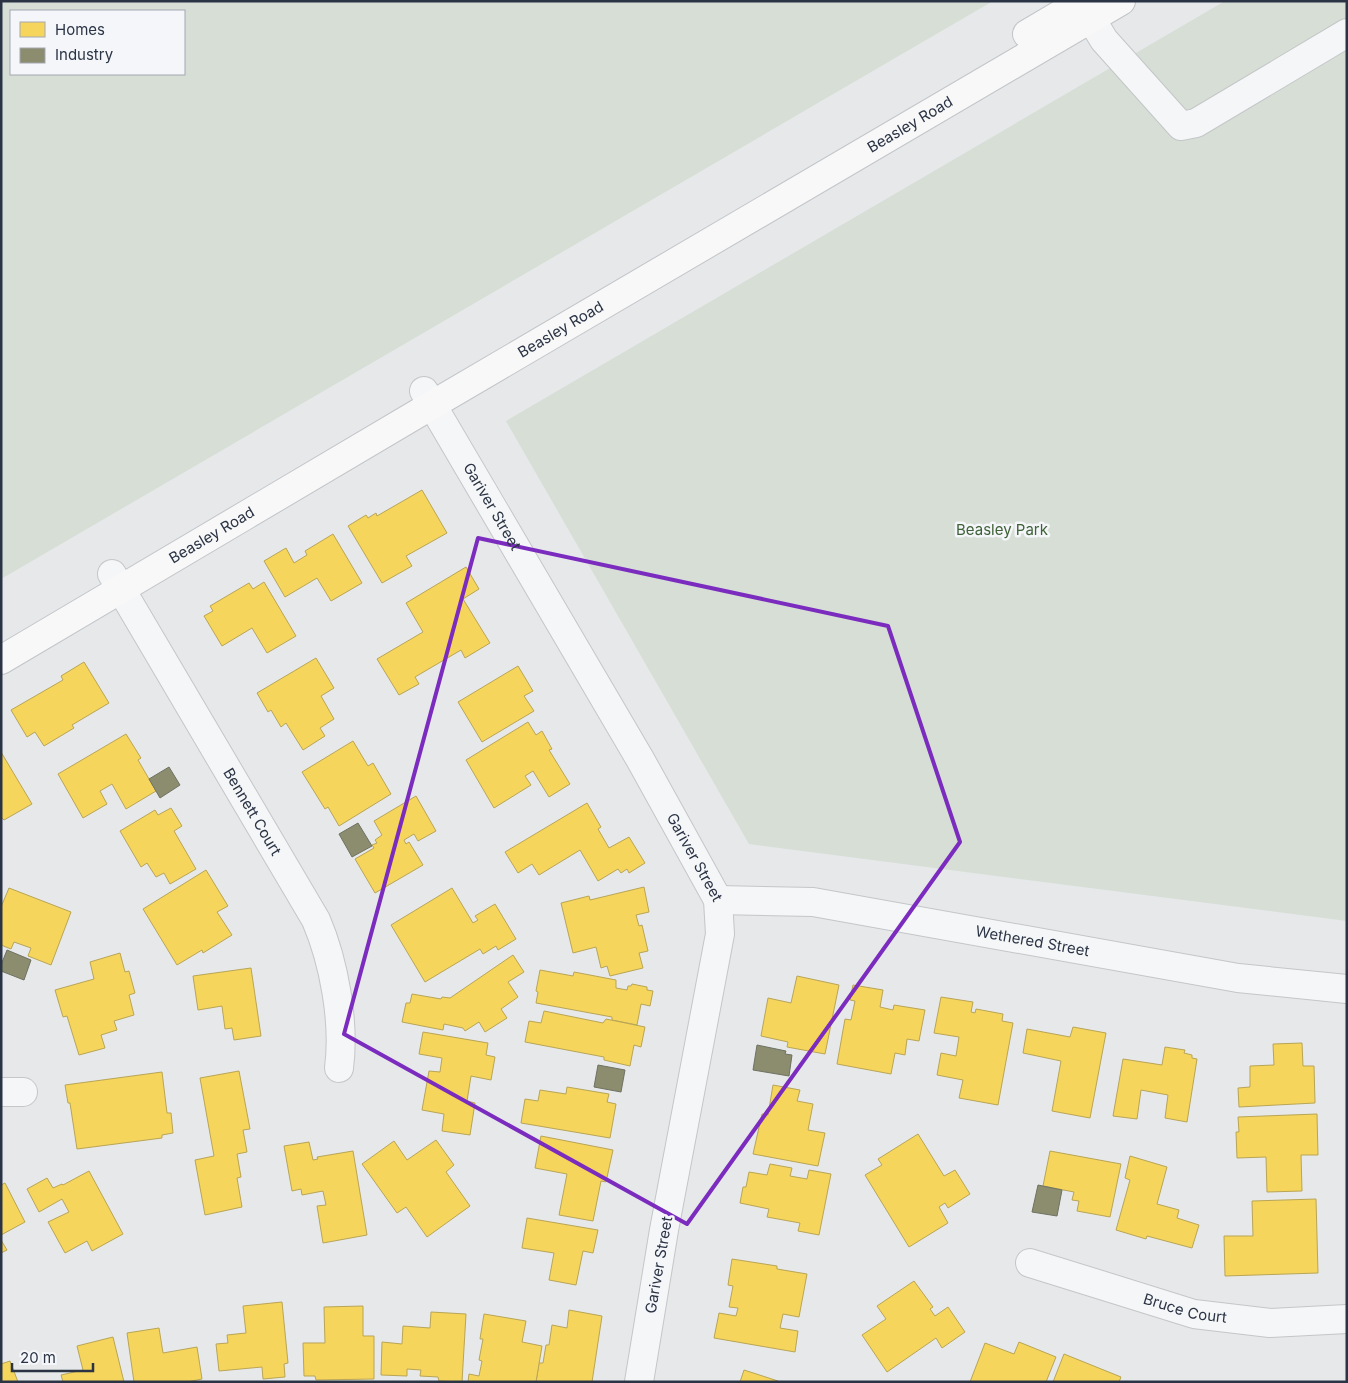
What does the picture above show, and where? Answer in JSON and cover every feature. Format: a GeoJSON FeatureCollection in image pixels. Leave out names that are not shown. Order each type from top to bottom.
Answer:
{"type":"FeatureCollection","features":[{"type":"Feature","properties":{"kind":"main road","name":"Beasley Road"},"geometry":{"type":"LineString","coordinates":[[1,640],[117,581],[1085,7],[1121,1]]}},
{"type":"Feature","properties":{"kind":"main road","name":"Beasley Road"},"geometry":{"type":"LineString","coordinates":[[1,660],[117,581]]}},
{"type":"Feature","properties":{"kind":"street"},"geometry":{"type":"LineString","coordinates":[[1085,7],[1104,40],[1180,126],[1196,123],[1347,33]]}},
{"type":"Feature","properties":{"kind":"street","name":"Gariver Street"},"geometry":{"type":"LineString","coordinates":[[428,398],[640,759],[718,900],[720,934],[664,1230],[638,1382]]}},
{"type":"Feature","properties":{"kind":"street","name":"Bennett Court"},"geometry":{"type":"LineString","coordinates":[[117,581],[316,920],[325,941],[334,974],[342,1047],[339,1068]]}},
{"type":"Feature","properties":{"kind":"street","name":"Wethered Street"},"geometry":{"type":"LineString","coordinates":[[718,900],[813,902],[1238,978],[1347,989]]}},
{"type":"Feature","properties":{"kind":"street","name":"Bruce Court"},"geometry":{"type":"LineString","coordinates":[[1030,1263],[1194,1314],[1270,1323],[1347,1319]]}},
{"type":"Feature","properties":{"kind":"highlighted area"},"geometry":{"type":"Polygon","coordinates":[[[478,538],[888,626],[960,842],[687,1224],[344,1034],[478,538]]]}},
{"type":"Feature","properties":{"kind":"green space"},"geometry":{"type":"Polygon","coordinates":[[[1,1],[993,1],[1,579],[1,1]]]}},
{"type":"Feature","properties":{"kind":"green space","name":"Beasley Park"},"geometry":{"type":"Polygon","coordinates":[[[1225,1],[1347,1],[1347,921],[749,844],[506,421],[1225,1]]]}},
{"type":"Feature","properties":{"kind":"building: Homes"},"geometry":{"type":"Polygon","coordinates":[[[422,490],[447,533],[406,556],[412,566],[382,583],[348,526],[366,515],[368,518],[376,513],[377,516],[422,490]]]}},
{"type":"Feature","properties":{"kind":"building: Homes"},"geometry":{"type":"Polygon","coordinates":[[[333,534],[362,583],[331,601],[317,578],[285,597],[264,561],[286,548],[294,563],[307,555],[305,551],[333,534]]]}},
{"type":"Feature","properties":{"kind":"building: Homes"},"geometry":{"type":"Polygon","coordinates":[[[466,567],[479,589],[463,599],[490,643],[465,658],[461,650],[415,677],[419,684],[399,695],[377,659],[423,632],[406,603],[466,567]]]}},
{"type":"Feature","properties":{"kind":"building: Homes"},"geometry":{"type":"Polygon","coordinates":[[[264,582],[296,636],[267,653],[252,628],[222,646],[204,616],[213,611],[210,606],[249,583],[253,589],[264,582]]]}},
{"type":"Feature","properties":{"kind":"building: Homes"},"geometry":{"type":"Polygon","coordinates":[[[316,658],[334,688],[321,696],[334,719],[320,728],[325,736],[303,750],[286,723],[281,727],[271,710],[268,712],[257,693],[316,658]]]}},
{"type":"Feature","properties":{"kind":"building: Homes"},"geometry":{"type":"Polygon","coordinates":[[[84,662],[109,703],[72,725],[74,728],[44,746],[35,732],[27,737],[11,710],[63,680],[61,676],[84,662]]]}},
{"type":"Feature","properties":{"kind":"building: Homes"},"geometry":{"type":"Polygon","coordinates":[[[518,666],[533,691],[524,696],[534,711],[482,742],[458,702],[518,666]]]}},
{"type":"Feature","properties":{"kind":"building: Homes"},"geometry":{"type":"Polygon","coordinates":[[[528,722],[536,735],[542,731],[552,749],[549,750],[570,784],[549,797],[533,771],[525,776],[531,785],[494,808],[466,760],[528,722]]]}},
{"type":"Feature","properties":{"kind":"building: Homes"},"geometry":{"type":"Polygon","coordinates":[[[126,734],[141,758],[138,760],[156,791],[126,809],[112,784],[100,791],[107,804],[83,818],[58,774],[126,734]]]}},
{"type":"Feature","properties":{"kind":"building: Homes"},"geometry":{"type":"Polygon","coordinates":[[[353,741],[368,766],[373,763],[391,794],[339,826],[328,807],[325,809],[302,772],[353,741]]]}},
{"type":"Feature","properties":{"kind":"building: Homes"},"geometry":{"type":"Polygon","coordinates":[[[1,752],[32,804],[4,820],[1,817],[1,752]]]}},
{"type":"Feature","properties":{"kind":"building: Homes"},"geometry":{"type":"Polygon","coordinates":[[[416,796],[436,831],[418,841],[414,834],[404,840],[406,844],[409,842],[423,865],[375,893],[355,859],[374,848],[372,845],[377,843],[375,840],[382,835],[374,821],[416,796]]]}},
{"type":"Feature","properties":{"kind":"building: Homes"},"geometry":{"type":"Polygon","coordinates":[[[587,803],[601,827],[598,829],[609,848],[629,837],[645,863],[629,873],[627,869],[621,873],[618,869],[598,881],[580,850],[539,875],[532,864],[518,873],[505,852],[587,803]]]}},
{"type":"Feature","properties":{"kind":"building: Homes"},"geometry":{"type":"Polygon","coordinates":[[[171,808],[182,826],[174,831],[196,869],[170,884],[164,873],[156,877],[147,863],[141,867],[120,831],[155,810],[158,815],[171,808]]]}},
{"type":"Feature","properties":{"kind":"building: Homes"},"geometry":{"type":"Polygon","coordinates":[[[206,870],[228,906],[217,912],[232,935],[203,953],[202,950],[177,965],[143,909],[206,870]]]}},
{"type":"Feature","properties":{"kind":"building: Homes"},"geometry":{"type":"Polygon","coordinates":[[[644,887],[649,912],[636,915],[639,926],[642,925],[648,951],[639,953],[643,968],[610,976],[607,966],[601,968],[596,947],[573,953],[561,903],[589,896],[590,900],[644,887]]]}},
{"type":"Feature","properties":{"kind":"building: Homes"},"geometry":{"type":"Polygon","coordinates":[[[9,888],[71,912],[51,965],[28,956],[31,948],[14,942],[11,949],[1,945],[1,907],[9,888]]]}},
{"type":"Feature","properties":{"kind":"building: Homes"},"geometry":{"type":"Polygon","coordinates":[[[452,888],[473,923],[478,920],[475,916],[495,904],[516,939],[498,950],[496,946],[483,954],[480,949],[425,982],[391,925],[452,888]]]}},
{"type":"Feature","properties":{"kind":"building: Homes"},"geometry":{"type":"Polygon","coordinates":[[[120,953],[125,972],[129,971],[135,993],[129,995],[134,1015],[114,1021],[117,1030],[101,1035],[105,1048],[79,1055],[67,1016],[63,1017],[55,990],[94,979],[90,962],[120,953]]]}},
{"type":"Feature","properties":{"kind":"building: Homes"},"geometry":{"type":"Polygon","coordinates":[[[513,955],[524,972],[508,982],[518,997],[501,1009],[507,1018],[485,1032],[479,1022],[465,1031],[463,1028],[444,1024],[443,1030],[402,1022],[406,1003],[410,1003],[412,994],[441,999],[442,997],[450,998],[513,955]]]}},
{"type":"Feature","properties":{"kind":"building: Homes"},"geometry":{"type":"Polygon","coordinates":[[[251,968],[261,1036],[234,1040],[232,1028],[225,1029],[222,1006],[198,1010],[193,976],[251,968]]]}},
{"type":"Feature","properties":{"kind":"building: Homes"},"geometry":{"type":"Polygon","coordinates":[[[540,970],[573,976],[574,972],[616,980],[616,988],[627,990],[628,986],[632,984],[647,987],[647,990],[653,991],[650,1006],[641,1004],[637,1025],[612,1020],[612,1017],[536,1003],[540,970]]]}},
{"type":"Feature","properties":{"kind":"building: Homes"},"geometry":{"type":"Polygon","coordinates":[[[797,976],[839,985],[825,1054],[787,1047],[788,1042],[761,1036],[768,998],[791,1003],[797,976]]]}},
{"type":"Feature","properties":{"kind":"building: Homes"},"geometry":{"type":"Polygon","coordinates":[[[853,985],[883,990],[880,1007],[893,1010],[894,1005],[925,1010],[919,1041],[907,1039],[905,1055],[895,1053],[891,1074],[837,1064],[845,1019],[851,1020],[855,1001],[850,1000],[853,985]]]}},
{"type":"Feature","properties":{"kind":"building: Homes"},"geometry":{"type":"Polygon","coordinates":[[[941,997],[973,1002],[971,1012],[975,1013],[976,1009],[1003,1014],[1002,1021],[1013,1023],[998,1105],[959,1098],[963,1080],[937,1075],[941,1053],[956,1056],[959,1037],[934,1033],[941,997]]]}},
{"type":"Feature","properties":{"kind":"building: Homes"},"geometry":{"type":"Polygon","coordinates":[[[544,1011],[603,1023],[606,1019],[645,1027],[641,1047],[634,1045],[630,1066],[604,1060],[604,1057],[525,1042],[529,1021],[541,1023],[544,1011]]]}},
{"type":"Feature","properties":{"kind":"building: Homes"},"geometry":{"type":"Polygon","coordinates":[[[1073,1027],[1106,1033],[1090,1118],[1052,1111],[1061,1061],[1023,1053],[1027,1029],[1070,1037],[1073,1027]]]}},
{"type":"Feature","properties":{"kind":"building: Homes"},"geometry":{"type":"Polygon","coordinates":[[[423,1032],[488,1043],[486,1055],[495,1057],[491,1080],[471,1076],[467,1101],[475,1103],[470,1135],[442,1131],[444,1114],[422,1110],[429,1071],[440,1072],[442,1058],[419,1054],[423,1032]]]}},
{"type":"Feature","properties":{"kind":"building: Homes"},"geometry":{"type":"Polygon","coordinates":[[[1302,1043],[1303,1066],[1314,1066],[1315,1103],[1239,1107],[1238,1088],[1250,1087],[1250,1066],[1274,1065],[1273,1044],[1302,1043]]]}},
{"type":"Feature","properties":{"kind":"building: Homes"},"geometry":{"type":"Polygon","coordinates":[[[1165,1047],[1185,1050],[1184,1053],[1192,1055],[1192,1058],[1197,1059],[1187,1122],[1165,1118],[1168,1095],[1141,1090],[1137,1119],[1113,1116],[1123,1059],[1162,1065],[1165,1047]]]}},
{"type":"Feature","properties":{"kind":"building: Homes"},"geometry":{"type":"Polygon","coordinates":[[[239,1071],[250,1129],[243,1130],[247,1152],[237,1154],[241,1177],[237,1178],[242,1207],[205,1215],[195,1160],[214,1156],[200,1078],[239,1071]]]}},
{"type":"Feature","properties":{"kind":"building: Homes"},"geometry":{"type":"Polygon","coordinates":[[[162,1072],[167,1113],[171,1113],[173,1133],[162,1135],[162,1138],[77,1149],[70,1103],[68,1103],[65,1085],[162,1072]]]}},
{"type":"Feature","properties":{"kind":"building: Homes"},"geometry":{"type":"Polygon","coordinates":[[[773,1085],[800,1090],[797,1101],[813,1104],[808,1130],[825,1133],[818,1166],[753,1154],[762,1114],[768,1115],[773,1085]]]}},
{"type":"Feature","properties":{"kind":"building: Homes"},"geometry":{"type":"Polygon","coordinates":[[[567,1087],[609,1094],[607,1102],[616,1104],[610,1138],[521,1123],[525,1099],[538,1101],[540,1090],[566,1094],[567,1087]]]}},
{"type":"Feature","properties":{"kind":"building: Homes"},"geometry":{"type":"Polygon","coordinates":[[[1317,1114],[1318,1155],[1301,1155],[1302,1191],[1267,1192],[1266,1157],[1237,1158],[1236,1132],[1239,1132],[1238,1117],[1317,1114]]]}},
{"type":"Feature","properties":{"kind":"building: Homes"},"geometry":{"type":"Polygon","coordinates":[[[918,1134],[944,1176],[955,1170],[970,1194],[948,1208],[945,1203],[939,1207],[948,1223],[909,1247],[865,1175],[882,1165],[878,1159],[918,1134]]]}},
{"type":"Feature","properties":{"kind":"building: Homes"},"geometry":{"type":"Polygon","coordinates":[[[541,1136],[613,1150],[606,1182],[601,1181],[593,1221],[559,1215],[567,1174],[535,1168],[541,1136]]]}},
{"type":"Feature","properties":{"kind":"building: Homes"},"geometry":{"type":"Polygon","coordinates":[[[436,1140],[454,1165],[446,1172],[470,1206],[427,1237],[406,1207],[397,1213],[362,1164],[394,1141],[407,1160],[436,1140]]]}},
{"type":"Feature","properties":{"kind":"building: Homes"},"geometry":{"type":"Polygon","coordinates":[[[309,1142],[313,1160],[318,1159],[317,1157],[353,1151],[367,1235],[323,1243],[317,1206],[326,1205],[323,1191],[302,1195],[301,1189],[292,1191],[284,1146],[309,1142]]]}},
{"type":"Feature","properties":{"kind":"building: Homes"},"geometry":{"type":"Polygon","coordinates":[[[1050,1151],[1121,1164],[1110,1217],[1077,1211],[1079,1201],[1072,1200],[1074,1192],[1043,1186],[1050,1151]]]}},
{"type":"Feature","properties":{"kind":"building: Homes"},"geometry":{"type":"Polygon","coordinates":[[[1130,1156],[1167,1167],[1157,1204],[1179,1210],[1177,1218],[1199,1225],[1192,1248],[1147,1236],[1146,1239],[1116,1230],[1130,1180],[1125,1178],[1130,1156]]]}},
{"type":"Feature","properties":{"kind":"building: Homes"},"geometry":{"type":"Polygon","coordinates":[[[770,1164],[792,1168],[790,1176],[807,1179],[809,1170],[831,1174],[819,1235],[798,1231],[800,1223],[767,1217],[769,1209],[740,1203],[743,1187],[746,1187],[749,1172],[767,1175],[770,1164]]]}},
{"type":"Feature","properties":{"kind":"building: Homes"},"geometry":{"type":"Polygon","coordinates":[[[89,1171],[123,1234],[92,1251],[87,1241],[65,1253],[48,1222],[69,1212],[62,1199],[39,1212],[27,1189],[47,1178],[53,1188],[63,1185],[89,1171]]]}},
{"type":"Feature","properties":{"kind":"building: Homes"},"geometry":{"type":"Polygon","coordinates":[[[5,1183],[25,1222],[1,1235],[1,1185],[5,1183]]]}},
{"type":"Feature","properties":{"kind":"building: Homes"},"geometry":{"type":"Polygon","coordinates":[[[1316,1199],[1318,1273],[1225,1276],[1224,1236],[1253,1236],[1252,1201],[1316,1199]]]}},
{"type":"Feature","properties":{"kind":"building: Homes"},"geometry":{"type":"Polygon","coordinates":[[[527,1218],[598,1230],[593,1253],[583,1251],[576,1285],[549,1280],[554,1253],[522,1248],[527,1218]]]}},
{"type":"Feature","properties":{"kind":"building: Homes"},"geometry":{"type":"Polygon","coordinates":[[[1,1240],[7,1250],[1,1253],[1,1240]]]}},
{"type":"Feature","properties":{"kind":"building: Homes"},"geometry":{"type":"Polygon","coordinates":[[[732,1259],[777,1266],[777,1269],[807,1274],[799,1317],[783,1314],[780,1328],[798,1331],[795,1352],[714,1338],[719,1313],[736,1316],[738,1308],[729,1307],[733,1286],[728,1285],[732,1259]]]}},
{"type":"Feature","properties":{"kind":"building: Homes"},"geometry":{"type":"Polygon","coordinates":[[[914,1281],[933,1307],[930,1309],[935,1316],[948,1307],[965,1332],[942,1348],[936,1338],[887,1372],[862,1335],[886,1319],[877,1306],[914,1281]]]}},
{"type":"Feature","properties":{"kind":"building: Homes"},"geometry":{"type":"Polygon","coordinates":[[[282,1302],[288,1363],[284,1364],[285,1377],[263,1379],[262,1367],[219,1371],[216,1344],[228,1343],[227,1335],[246,1333],[243,1306],[282,1302]]]}},
{"type":"Feature","properties":{"kind":"building: Homes"},"geometry":{"type":"Polygon","coordinates":[[[363,1306],[363,1336],[374,1336],[374,1379],[316,1380],[315,1376],[304,1376],[303,1343],[325,1343],[324,1307],[363,1306]]]}},
{"type":"Feature","properties":{"kind":"building: Homes"},"geometry":{"type":"Polygon","coordinates":[[[569,1310],[602,1316],[592,1382],[536,1382],[539,1363],[543,1363],[546,1345],[549,1345],[552,1325],[567,1328],[569,1310]]]}},
{"type":"Feature","properties":{"kind":"building: Homes"},"geometry":{"type":"Polygon","coordinates":[[[431,1312],[466,1314],[462,1382],[439,1381],[438,1377],[420,1376],[421,1370],[407,1369],[407,1376],[381,1375],[382,1342],[402,1344],[403,1326],[430,1328],[431,1312]]]}},
{"type":"Feature","properties":{"kind":"building: Homes"},"geometry":{"type":"Polygon","coordinates":[[[484,1314],[526,1321],[522,1342],[542,1346],[536,1382],[468,1382],[469,1374],[479,1376],[482,1361],[479,1360],[483,1339],[480,1339],[484,1314]]]}},
{"type":"Feature","properties":{"kind":"building: Homes"},"geometry":{"type":"Polygon","coordinates":[[[159,1328],[163,1353],[197,1347],[202,1379],[187,1382],[134,1382],[127,1333],[159,1328]]]}},
{"type":"Feature","properties":{"kind":"building: Homes"},"geometry":{"type":"Polygon","coordinates":[[[113,1337],[124,1382],[63,1382],[61,1375],[83,1370],[77,1346],[113,1337]]]}},
{"type":"Feature","properties":{"kind":"building: Homes"},"geometry":{"type":"Polygon","coordinates":[[[1019,1342],[1056,1357],[1046,1382],[970,1382],[985,1343],[1014,1354],[1019,1342]]]}},
{"type":"Feature","properties":{"kind":"building: Homes"},"geometry":{"type":"Polygon","coordinates":[[[1064,1354],[1121,1377],[1119,1382],[1053,1382],[1064,1354]]]}},
{"type":"Feature","properties":{"kind":"building: Homes"},"geometry":{"type":"Polygon","coordinates":[[[10,1361],[18,1382],[1,1382],[1,1364],[10,1361]]]}},
{"type":"Feature","properties":{"kind":"building: Homes"},"geometry":{"type":"Polygon","coordinates":[[[744,1370],[778,1381],[740,1382],[744,1370]]]}},
{"type":"Feature","properties":{"kind":"building: Industry"},"geometry":{"type":"Polygon","coordinates":[[[169,767],[180,785],[160,798],[149,779],[169,767]]]}},
{"type":"Feature","properties":{"kind":"building: Industry"},"geometry":{"type":"Polygon","coordinates":[[[358,823],[372,846],[352,857],[339,834],[358,823]]]}},
{"type":"Feature","properties":{"kind":"building: Industry"},"geometry":{"type":"Polygon","coordinates":[[[7,950],[31,960],[24,980],[1,971],[1,965],[7,950]]]}},
{"type":"Feature","properties":{"kind":"building: Industry"},"geometry":{"type":"Polygon","coordinates":[[[757,1045],[786,1051],[785,1054],[792,1055],[789,1076],[753,1070],[757,1045]]]}},
{"type":"Feature","properties":{"kind":"building: Industry"},"geometry":{"type":"Polygon","coordinates":[[[598,1065],[625,1070],[621,1092],[594,1087],[598,1065]]]}},
{"type":"Feature","properties":{"kind":"building: Industry"},"geometry":{"type":"Polygon","coordinates":[[[1038,1185],[1062,1190],[1057,1216],[1032,1212],[1038,1185]]]}}]}
